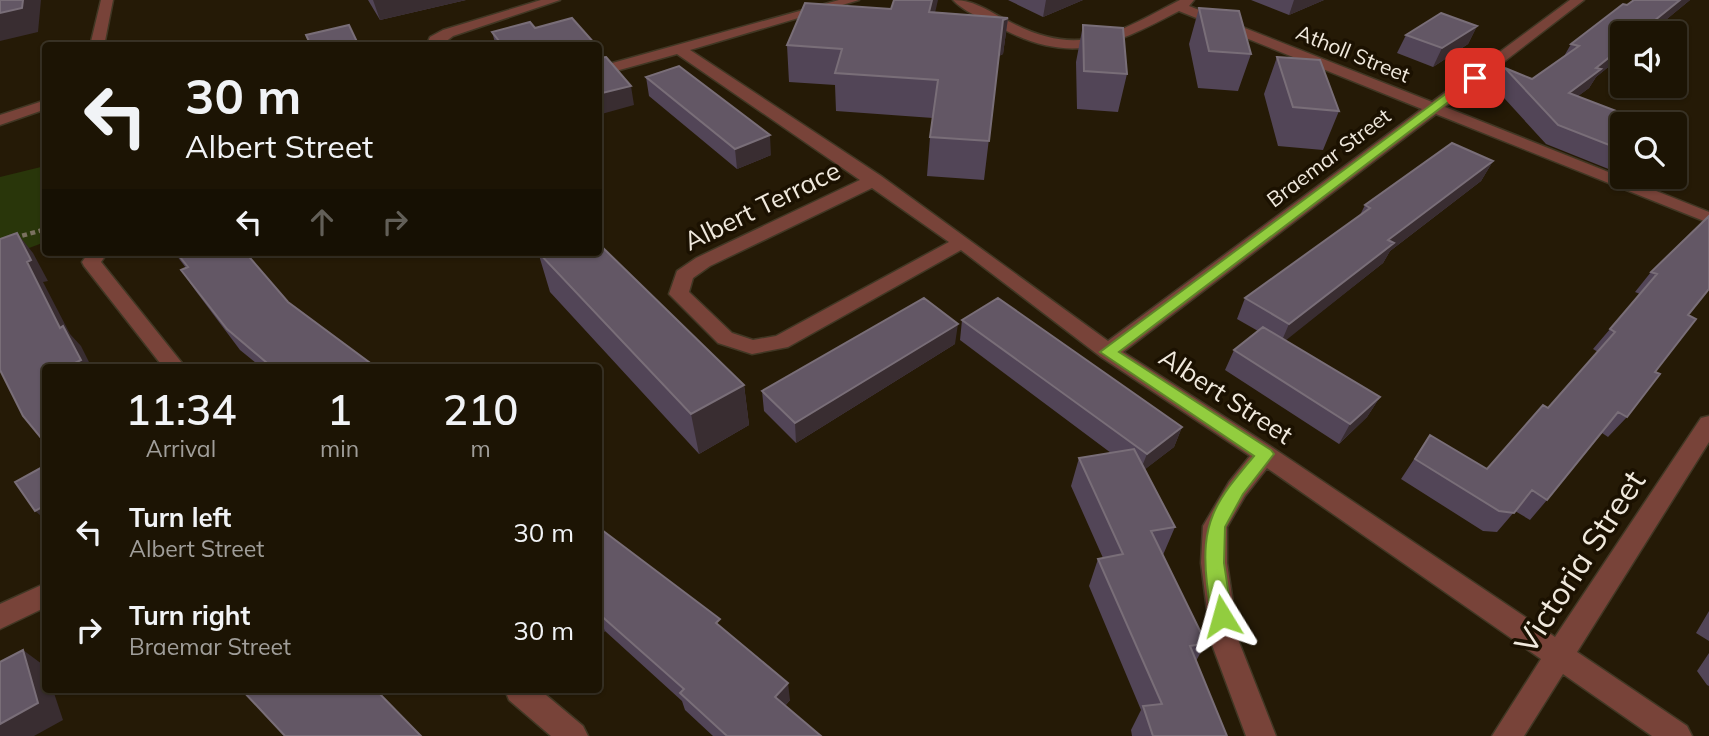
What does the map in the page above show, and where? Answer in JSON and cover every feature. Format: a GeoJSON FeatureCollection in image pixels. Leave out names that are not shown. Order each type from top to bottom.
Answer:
{"type":"FeatureCollection","features":[{"type":"Feature","properties":{"kind":"street"},"geometry":{"type":"LineString","coordinates":[[98,42],[107,0]]}},
{"type":"Feature","properties":{"kind":"street"},"geometry":{"type":"LineString","coordinates":[[434,42],[448,33],[554,0]]}},
{"type":"Feature","properties":{"kind":"street"},"geometry":{"type":"LineString","coordinates":[[789,0],[806,13]]}},
{"type":"Feature","properties":{"kind":"street"},"geometry":{"type":"LineString","coordinates":[[602,71],[853,0]]}},
{"type":"Feature","properties":{"kind":"street"},"geometry":{"type":"LineString","coordinates":[[959,0],[1027,35],[1051,44],[1072,46],[1114,37],[1184,3]]}},
{"type":"Feature","properties":{"kind":"street","name":"Braemar Street"},"geometry":{"type":"LineString","coordinates":[[1108,352],[1578,0]]}},
{"type":"Feature","properties":{"kind":"street","name":"Atholl Street"},"geometry":{"type":"LineString","coordinates":[[1184,3],[1433,109],[1709,218]]}},
{"type":"Feature","properties":{"kind":"street","name":"Albert Street"},"geometry":{"type":"LineString","coordinates":[[679,49],[875,180],[1108,352],[1265,454],[1677,736]]}},
{"type":"Feature","properties":{"kind":"street"},"geometry":{"type":"LineString","coordinates":[[0,120],[42,105]]}},
{"type":"Feature","properties":{"kind":"street","name":"Albert Terrace"},"geometry":{"type":"LineString","coordinates":[[875,180],[703,262],[684,275],[679,294],[724,338],[752,347],[781,342],[962,242]]}},
{"type":"Feature","properties":{"kind":"street"},"geometry":{"type":"LineString","coordinates":[[95,257],[173,364]]}},
{"type":"Feature","properties":{"kind":"street","name":"Victoria Street"},"geometry":{"type":"LineString","coordinates":[[1507,736],[1709,424]]}},
{"type":"Feature","properties":{"kind":"street"},"geometry":{"type":"LineString","coordinates":[[1261,736],[1225,642],[1214,563],[1216,526],[1237,489],[1265,454]]}},
{"type":"Feature","properties":{"kind":"street"},"geometry":{"type":"LineString","coordinates":[[0,617],[42,596]]}},
{"type":"Feature","properties":{"kind":"street"},"geometry":{"type":"LineString","coordinates":[[523,693],[573,736]]}},
{"type":"Feature","properties":{"kind":"path"},"geometry":{"type":"LineString","coordinates":[[11,239],[42,230]]}},
{"type":"Feature","properties":{"kind":"green space"},"geometry":{"type":"Polygon","coordinates":[[[42,167],[42,243],[0,259],[0,177],[42,167]]]}},
{"type":"Feature","properties":{"kind":"building"},"geometry":{"type":"Polygon","coordinates":[[[0,0],[23,0],[22,8],[0,13],[0,0]]]}},
{"type":"Feature","properties":{"kind":"building"},"geometry":{"type":"Polygon","coordinates":[[[894,0],[932,0],[929,12],[1008,18],[1003,20],[989,141],[930,137],[938,80],[835,73],[842,49],[787,45],[805,3],[891,9],[894,0]]]}},
{"type":"Feature","properties":{"kind":"building"},"geometry":{"type":"Polygon","coordinates":[[[1634,0],[1680,0],[1654,21],[1610,21],[1610,57],[1596,68],[1601,69],[1569,93],[1619,112],[1610,112],[1610,145],[1558,125],[1505,68],[1532,79],[1579,46],[1571,44],[1623,4],[1627,5],[1634,0]]]}},
{"type":"Feature","properties":{"kind":"building"},"geometry":{"type":"Polygon","coordinates":[[[1199,8],[1239,11],[1251,54],[1209,51],[1199,8]]]}},
{"type":"Feature","properties":{"kind":"building"},"geometry":{"type":"Polygon","coordinates":[[[1441,13],[1477,26],[1442,48],[1406,35],[1441,13]]]}},
{"type":"Feature","properties":{"kind":"building"},"geometry":{"type":"Polygon","coordinates":[[[572,18],[593,42],[500,42],[492,32],[530,22],[535,28],[572,18]]]}},
{"type":"Feature","properties":{"kind":"building"},"geometry":{"type":"Polygon","coordinates":[[[349,25],[357,42],[309,42],[306,35],[349,25]]]}},
{"type":"Feature","properties":{"kind":"building"},"geometry":{"type":"Polygon","coordinates":[[[1083,25],[1123,28],[1127,74],[1084,71],[1083,25]]]}},
{"type":"Feature","properties":{"kind":"building"},"geometry":{"type":"Polygon","coordinates":[[[606,57],[631,86],[602,93],[602,58],[606,57]]]}},
{"type":"Feature","properties":{"kind":"building"},"geometry":{"type":"Polygon","coordinates":[[[1277,57],[1320,60],[1339,111],[1293,107],[1277,57]]]}},
{"type":"Feature","properties":{"kind":"building"},"geometry":{"type":"Polygon","coordinates":[[[679,66],[770,135],[735,149],[646,77],[679,66]]]}},
{"type":"Feature","properties":{"kind":"building"},"geometry":{"type":"Polygon","coordinates":[[[1452,143],[1493,161],[1388,240],[1394,243],[1289,324],[1245,298],[1370,208],[1365,205],[1452,143]]]}},
{"type":"Feature","properties":{"kind":"building"},"geometry":{"type":"Polygon","coordinates":[[[1709,216],[1709,289],[1688,315],[1696,319],[1655,372],[1660,374],[1627,417],[1618,412],[1547,500],[1532,490],[1514,513],[1499,511],[1415,459],[1430,435],[1487,469],[1543,405],[1548,408],[1615,332],[1610,329],[1657,274],[1651,272],[1709,216]]]}},
{"type":"Feature","properties":{"kind":"building"},"geometry":{"type":"Polygon","coordinates":[[[17,233],[31,260],[27,262],[60,328],[63,326],[81,360],[73,364],[42,364],[42,439],[23,416],[0,370],[0,239],[17,233]]]}},
{"type":"Feature","properties":{"kind":"building"},"geometry":{"type":"Polygon","coordinates":[[[602,247],[744,385],[691,414],[542,256],[602,256],[602,247]]]}},
{"type":"Feature","properties":{"kind":"building"},"geometry":{"type":"Polygon","coordinates":[[[179,256],[248,256],[288,302],[372,364],[268,364],[227,329],[181,270],[188,267],[179,256]]]}},
{"type":"Feature","properties":{"kind":"building"},"geometry":{"type":"Polygon","coordinates":[[[924,298],[958,324],[795,423],[762,391],[924,298]]]}},
{"type":"Feature","properties":{"kind":"building"},"geometry":{"type":"Polygon","coordinates":[[[998,298],[1182,427],[1147,454],[962,320],[998,298]]]}},
{"type":"Feature","properties":{"kind":"building"},"geometry":{"type":"Polygon","coordinates":[[[1263,327],[1380,397],[1350,424],[1234,350],[1263,327]]]}},
{"type":"Feature","properties":{"kind":"building"},"geometry":{"type":"Polygon","coordinates":[[[1134,449],[1175,527],[1151,531],[1206,643],[1190,646],[1227,736],[1153,736],[1143,706],[1162,704],[1098,559],[1123,554],[1079,458],[1134,449]]]}},
{"type":"Feature","properties":{"kind":"building"},"geometry":{"type":"Polygon","coordinates":[[[42,467],[42,507],[35,511],[15,482],[42,467]]]}},
{"type":"Feature","properties":{"kind":"building"},"geometry":{"type":"Polygon","coordinates":[[[602,530],[720,619],[716,623],[788,683],[775,697],[821,736],[727,736],[680,693],[684,689],[602,617],[602,530]]]}},
{"type":"Feature","properties":{"kind":"building"},"geometry":{"type":"Polygon","coordinates":[[[23,650],[38,703],[0,724],[0,662],[23,650]]]}},
{"type":"Feature","properties":{"kind":"building"},"geometry":{"type":"Polygon","coordinates":[[[245,693],[379,693],[421,736],[285,736],[245,693]]]}},
{"type":"Feature","properties":{"kind":"route"},"geometry":{"type":"LineString","coordinates":[[1222,616],[1214,563],[1216,526],[1237,489],[1265,454],[1108,352],[1475,78]]}}]}
